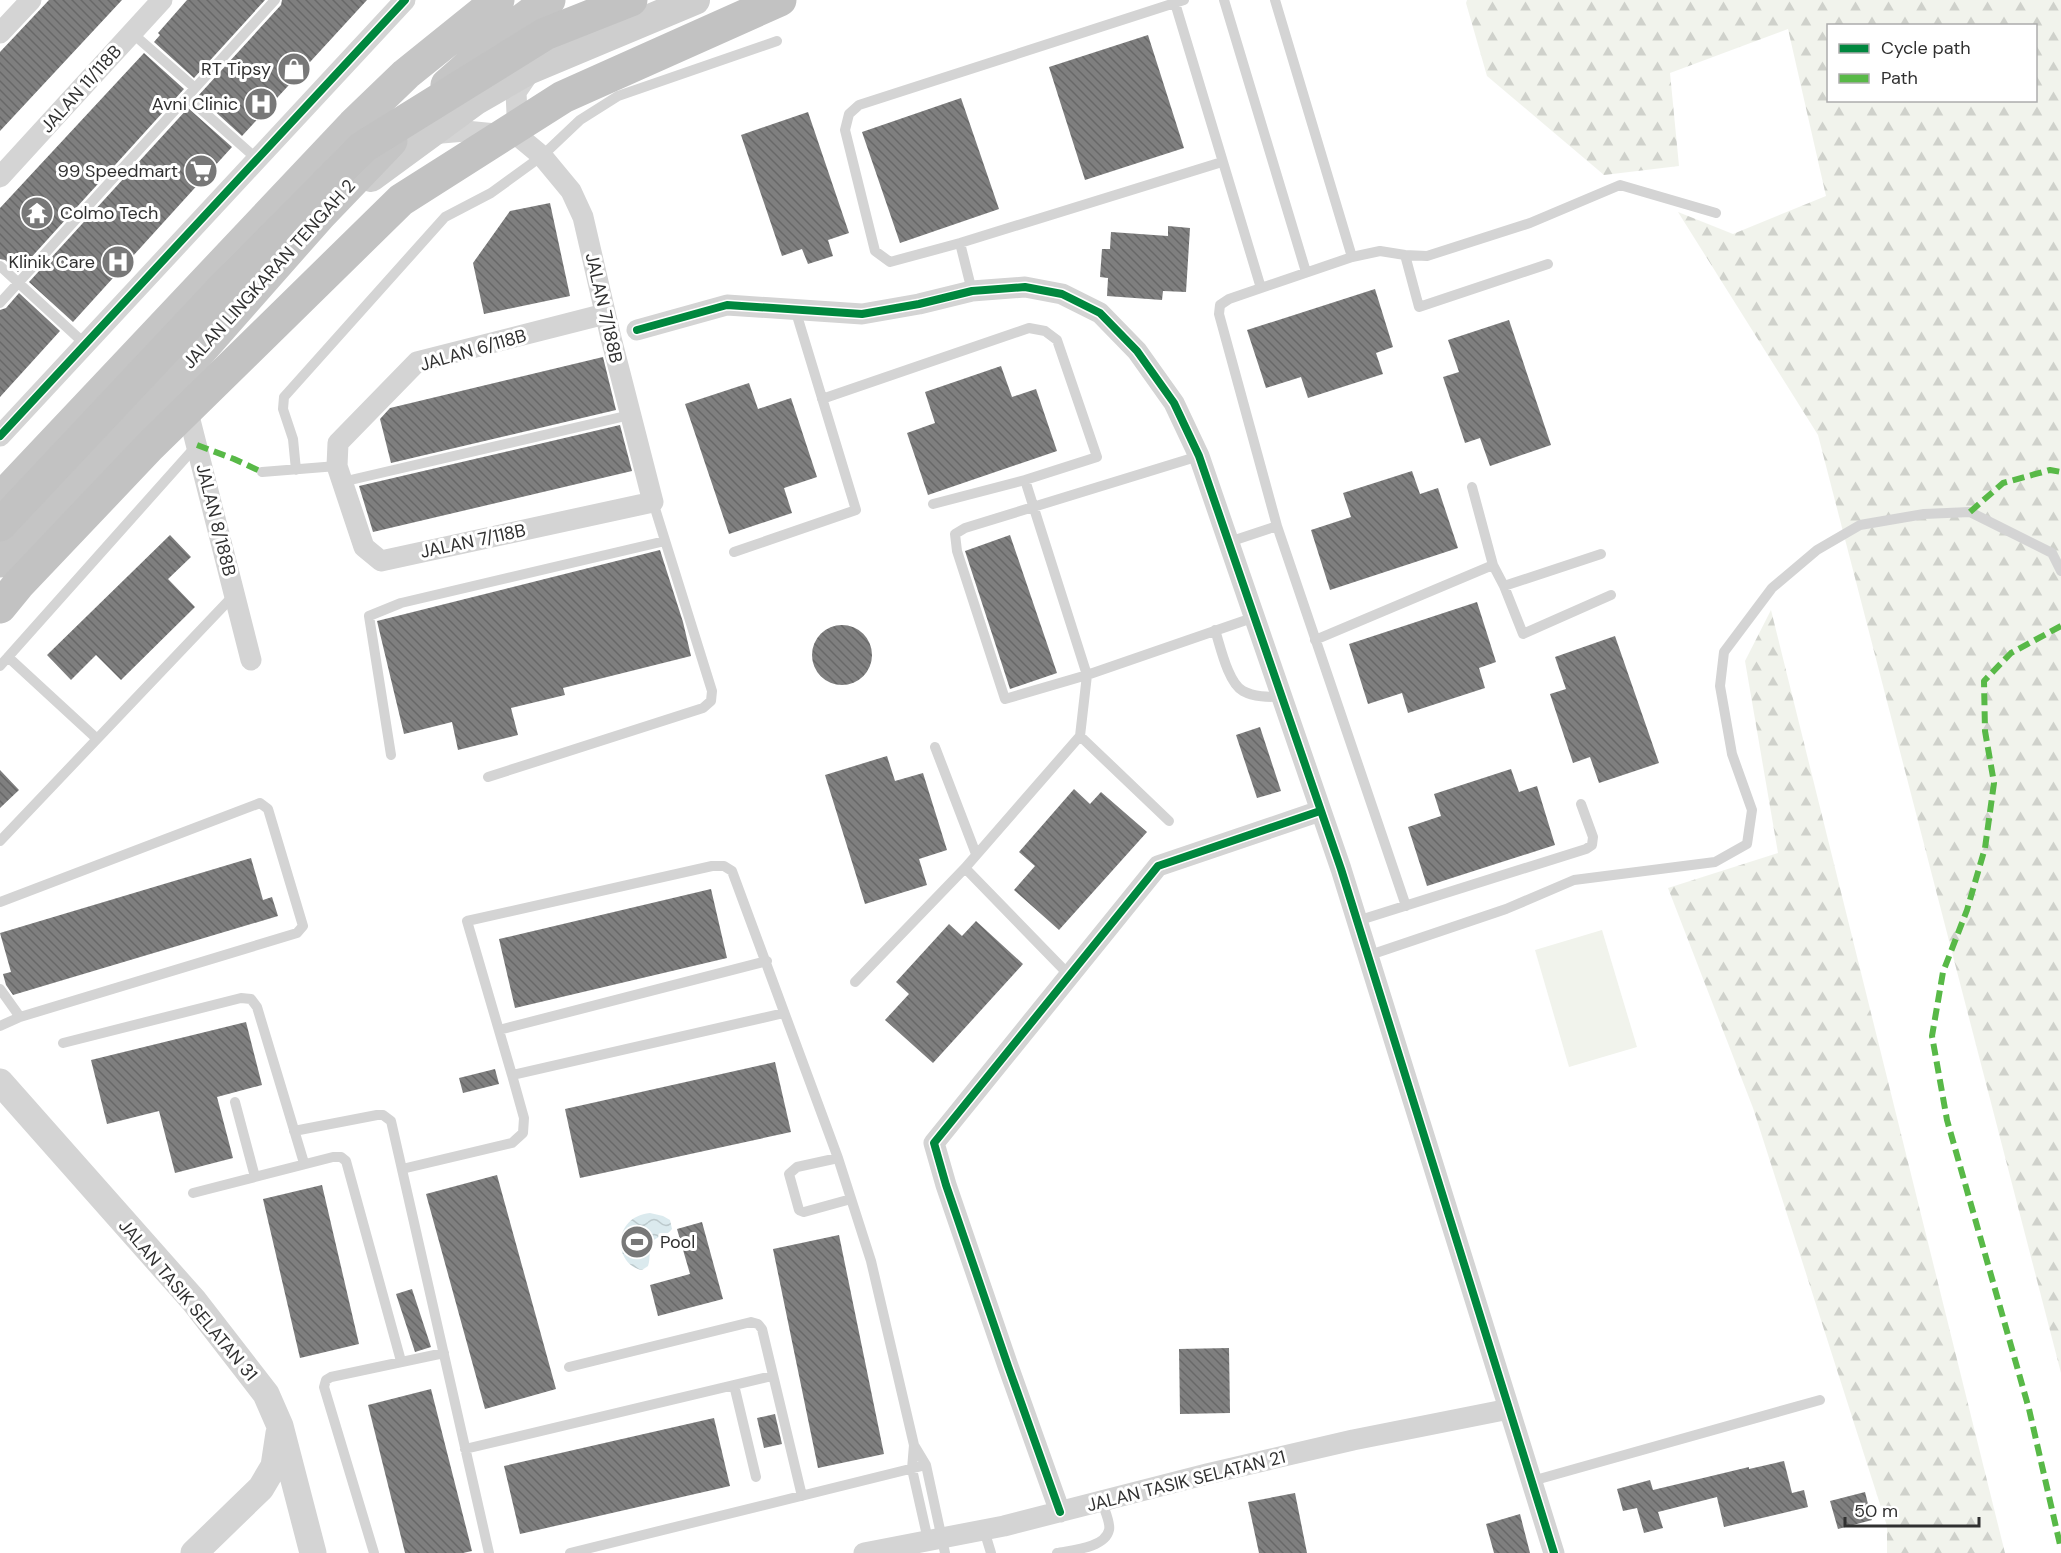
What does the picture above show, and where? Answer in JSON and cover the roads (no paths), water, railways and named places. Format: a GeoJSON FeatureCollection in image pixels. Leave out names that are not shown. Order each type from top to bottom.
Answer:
{"type":"FeatureCollection","features":[{"type":"Feature","properties":{"kind":"highway"},"geometry":{"type":"LineString","coordinates":[[0,499],[353,124],[415,67],[498,0]]}},
{"type":"Feature","properties":{"kind":"highway","name":"JALAN LINGKARAN TENGAH 2"},"geometry":{"type":"LineString","coordinates":[[0,561],[170,385],[320,215],[442,90],[507,32],[549,0]]}},
{"type":"Feature","properties":{"kind":"highway"},"geometry":{"type":"LineString","coordinates":[[0,525],[219,292],[363,147],[545,34],[631,0]]}},
{"type":"Feature","properties":{"kind":"highway"},"geometry":{"type":"LineString","coordinates":[[0,607],[18,585],[150,446],[401,200],[562,97],[780,0]]}},
{"type":"Feature","properties":{"kind":"main road"},"geometry":{"type":"LineString","coordinates":[[320,215],[427,134],[476,100],[533,67],[695,0]]}},
{"type":"Feature","properties":{"kind":"street"},"geometry":{"type":"LineString","coordinates":[[0,33],[31,0]]}},
{"type":"Feature","properties":{"kind":"street","name":"JALAN 11/118B"},"geometry":{"type":"LineString","coordinates":[[0,177],[162,0]]}},
{"type":"Feature","properties":{"kind":"street"},"geometry":{"type":"LineString","coordinates":[[0,436],[405,0]]}},
{"type":"Feature","properties":{"kind":"street"},"geometry":{"type":"LineString","coordinates":[[427,134],[465,131],[518,136],[516,92],[533,67]]}},
{"type":"Feature","properties":{"kind":"street","name":"JALAN 7/188B"},"geometry":{"type":"LineString","coordinates":[[518,136],[542,156],[571,191],[583,217],[653,502]]}},
{"type":"Feature","properties":{"kind":"street"},"geometry":{"type":"LineString","coordinates":[[637,330],[727,305],[862,314],[919,304],[972,291],[1025,287],[1062,294],[1100,313],[1137,351],[1174,403],[1199,456],[1229,542],[1357,921],[1554,1553]]}},
{"type":"Feature","properties":{"kind":"street","name":"JALAN 6/118B"},"geometry":{"type":"LineString","coordinates":[[339,474],[338,443],[417,362],[605,314]]}},
{"type":"Feature","properties":{"kind":"street","name":"JALAN 8/188B"},"geometry":{"type":"LineString","coordinates":[[170,385],[190,420],[251,660]]}},
{"type":"Feature","properties":{"kind":"street","name":"JALAN 7/118B"},"geometry":{"type":"LineString","coordinates":[[339,474],[364,547],[381,561],[653,502]]}},
{"type":"Feature","properties":{"kind":"street"},"geometry":{"type":"LineString","coordinates":[[1060,1512],[946,1185],[934,1143],[1158,866],[1320,811]]}},
{"type":"Feature","properties":{"kind":"street","name":"JALAN TASIK SELATAN 31"},"geometry":{"type":"LineString","coordinates":[[0,1082],[194,1301],[266,1394],[280,1426],[313,1553]]}},
{"type":"Feature","properties":{"kind":"street","name":"JALAN TASIK SELATAN 21"},"geometry":{"type":"LineString","coordinates":[[864,1553],[938,1544],[984,1530],[1218,1471],[1353,1440],[1509,1409]]}},
{"type":"Feature","properties":{"kind":"street"},"geometry":{"type":"LineString","coordinates":[[194,1553],[261,1488],[270,1475],[280,1426]]}},
{"type":"Feature","properties":{"kind":"lane"},"geometry":{"type":"LineString","coordinates":[[0,303],[275,0]]}},
{"type":"Feature","properties":{"kind":"lane"},"geometry":{"type":"LineString","coordinates":[[1224,0],[1306,272]]}},
{"type":"Feature","properties":{"kind":"lane"},"geometry":{"type":"LineString","coordinates":[[1275,0],[1352,257]]}},
{"type":"Feature","properties":{"kind":"lane"},"geometry":{"type":"LineString","coordinates":[[1222,162],[960,243],[890,262],[875,251],[845,130],[849,114],[859,105],[1179,2],[1222,162],[1261,288]]}},
{"type":"Feature","properties":{"kind":"lane"},"geometry":{"type":"LineString","coordinates":[[132,33],[257,159]]}},
{"type":"Feature","properties":{"kind":"lane"},"geometry":{"type":"LineString","coordinates":[[296,470],[293,439],[283,408],[284,398],[445,217],[491,193],[542,156],[580,120],[618,96],[777,41]]}},
{"type":"Feature","properties":{"kind":"lane"},"geometry":{"type":"LineString","coordinates":[[1406,906],[1276,526],[1219,314],[1220,305],[1229,298],[1352,257],[1380,251],[1427,256],[1530,223],[1620,185],[1716,213]]}},
{"type":"Feature","properties":{"kind":"lane"},"geometry":{"type":"LineString","coordinates":[[960,243],[972,291]]}},
{"type":"Feature","properties":{"kind":"lane"},"geometry":{"type":"LineString","coordinates":[[1405,255],[1419,308],[1548,264]]}},
{"type":"Feature","properties":{"kind":"lane"},"geometry":{"type":"LineString","coordinates":[[0,266],[85,344]]}},
{"type":"Feature","properties":{"kind":"lane"},"geometry":{"type":"LineString","coordinates":[[734,552],[856,510],[795,309]]}},
{"type":"Feature","properties":{"kind":"lane"},"geometry":{"type":"LineString","coordinates":[[822,399],[1029,328],[1045,331],[1057,340],[1097,457],[1025,480],[933,504]]}},
{"type":"Feature","properties":{"kind":"lane"},"geometry":{"type":"LineString","coordinates":[[262,471],[296,470],[339,474],[630,415]]}},
{"type":"Feature","properties":{"kind":"lane"},"geometry":{"type":"LineString","coordinates":[[0,666],[197,445]]}},
{"type":"Feature","properties":{"kind":"lane"},"geometry":{"type":"LineString","coordinates":[[1199,456],[965,528],[955,534],[957,551],[1005,699],[1087,675],[1255,617]]}},
{"type":"Feature","properties":{"kind":"lane"},"geometry":{"type":"LineString","coordinates":[[855,982],[965,868],[1080,736],[1087,675],[1025,480]]}},
{"type":"Feature","properties":{"kind":"lane"},"geometry":{"type":"LineString","coordinates":[[1472,487],[1493,565],[1523,634],[1611,595]]}},
{"type":"Feature","properties":{"kind":"lane"},"geometry":{"type":"LineString","coordinates":[[488,777],[703,708],[711,701],[712,692],[653,502]]}},
{"type":"Feature","properties":{"kind":"lane"},"geometry":{"type":"LineString","coordinates":[[1367,956],[1506,909],[1574,880],[1715,861],[1747,844],[1752,810],[1732,754],[1720,687],[1724,652],[1772,588],[1817,550],[1860,525],[1924,514],[1970,512],[2052,553],[2061,571]]}},
{"type":"Feature","properties":{"kind":"lane"},"geometry":{"type":"LineString","coordinates":[[1229,542],[1276,526]]}},
{"type":"Feature","properties":{"kind":"lane"},"geometry":{"type":"LineString","coordinates":[[391,755],[369,616],[401,603],[665,541]]}},
{"type":"Feature","properties":{"kind":"lane"},"geometry":{"type":"LineString","coordinates":[[1504,586],[1601,554]]}},
{"type":"Feature","properties":{"kind":"lane"},"geometry":{"type":"LineString","coordinates":[[1315,640],[1493,565]]}},
{"type":"Feature","properties":{"kind":"lane"},"geometry":{"type":"LineString","coordinates":[[0,841],[234,595]]}},
{"type":"Feature","properties":{"kind":"lane"},"geometry":{"type":"LineString","coordinates":[[1215,630],[1231,677],[1240,690],[1258,696],[1281,697]]}},
{"type":"Feature","properties":{"kind":"lane"},"geometry":{"type":"LineString","coordinates":[[8,657],[96,738]]}},
{"type":"Feature","properties":{"kind":"lane"},"geometry":{"type":"LineString","coordinates":[[1080,736],[1169,821]]}},
{"type":"Feature","properties":{"kind":"lane"},"geometry":{"type":"LineString","coordinates":[[935,747],[976,854]]}},
{"type":"Feature","properties":{"kind":"lane"},"geometry":{"type":"LineString","coordinates":[[0,902],[260,803],[268,809],[303,926],[297,933],[20,1017],[0,1026]]}},
{"type":"Feature","properties":{"kind":"lane"},"geometry":{"type":"LineString","coordinates":[[1357,921],[1586,849],[1592,845],[1593,837],[1581,804]]}},
{"type":"Feature","properties":{"kind":"lane"},"geometry":{"type":"LineString","coordinates":[[402,1169],[512,1143],[523,1133],[524,1118],[467,921],[712,866],[724,866],[732,871],[838,1158],[871,1262],[914,1445],[926,1465],[938,1544]]}},
{"type":"Feature","properties":{"kind":"lane"},"geometry":{"type":"LineString","coordinates":[[965,868],[1069,975]]}},
{"type":"Feature","properties":{"kind":"lane"},"geometry":{"type":"LineString","coordinates":[[499,1030],[766,961]]}},
{"type":"Feature","properties":{"kind":"lane"},"geometry":{"type":"LineString","coordinates":[[0,990],[20,1017]]}},
{"type":"Feature","properties":{"kind":"lane"},"geometry":{"type":"LineString","coordinates":[[63,1043],[241,998],[251,999],[257,1007],[304,1163]]}},
{"type":"Feature","properties":{"kind":"lane"},"geometry":{"type":"LineString","coordinates":[[512,1076],[784,1013]]}},
{"type":"Feature","properties":{"kind":"lane"},"geometry":{"type":"LineString","coordinates":[[235,1102],[255,1177]]}},
{"type":"Feature","properties":{"kind":"lane"},"geometry":{"type":"LineString","coordinates":[[294,1131],[383,1115],[391,1121],[489,1553]]}},
{"type":"Feature","properties":{"kind":"lane"},"geometry":{"type":"LineString","coordinates":[[193,1193],[304,1163],[333,1157],[341,1157],[346,1161],[401,1361]]}},
{"type":"Feature","properties":{"kind":"lane"},"geometry":{"type":"LineString","coordinates":[[838,1158],[797,1167],[789,1174],[796,1204],[799,1210],[804,1212],[851,1199]]}},
{"type":"Feature","properties":{"kind":"lane"},"geometry":{"type":"LineString","coordinates":[[569,1367],[751,1322],[758,1324],[762,1329],[801,1496]]}},
{"type":"Feature","properties":{"kind":"lane"},"geometry":{"type":"LineString","coordinates":[[374,1553],[324,1387],[326,1380],[331,1377],[444,1353]]}},
{"type":"Feature","properties":{"kind":"lane"},"geometry":{"type":"LineString","coordinates":[[465,1449],[772,1376]]}},
{"type":"Feature","properties":{"kind":"lane"},"geometry":{"type":"LineString","coordinates":[[734,1385],[756,1477]]}},
{"type":"Feature","properties":{"kind":"lane"},"geometry":{"type":"LineString","coordinates":[[1532,1481],[1820,1400]]}},
{"type":"Feature","properties":{"kind":"lane"},"geometry":{"type":"LineString","coordinates":[[914,1445],[912,1469],[938,1544]]}},
{"type":"Feature","properties":{"kind":"lane"},"geometry":{"type":"LineString","coordinates":[[570,1553],[926,1465]]}},
{"type":"Feature","properties":{"kind":"lane"},"geometry":{"type":"LineString","coordinates":[[1057,1553],[1096,1544],[1107,1534],[1109,1526],[1102,1502]]}},
{"type":"Feature","properties":{"kind":"lane"},"geometry":{"type":"LineString","coordinates":[[984,1530],[991,1553]]}},
{"type":"Feature","properties":{"kind":"water","name":"Pool"},"geometry":{"type":"Polygon","coordinates":[[[650,1213],[670,1220],[672,1229],[654,1240],[648,1266],[642,1270],[626,1260],[621,1241],[628,1223],[637,1216],[650,1213]]]}},
{"type":"Feature","properties":{"kind":"place","name":"RT Tipsy"},"geometry":{"type":"Point","coordinates":[294,69]}},
{"type":"Feature","properties":{"kind":"place","name":"Avni Clinic"},"geometry":{"type":"Point","coordinates":[261,104]}},
{"type":"Feature","properties":{"kind":"place","name":"99 Speedmart"},"geometry":{"type":"Point","coordinates":[201,171]}},
{"type":"Feature","properties":{"kind":"place","name":"Colmo Tech"},"geometry":{"type":"Point","coordinates":[37,213]}},
{"type":"Feature","properties":{"kind":"place","name":"Klinik Care"},"geometry":{"type":"Point","coordinates":[118,262]}},
{"type":"Feature","properties":{"kind":"place","name":"Pool"},"geometry":{"type":"Point","coordinates":[637,1242]}}]}
